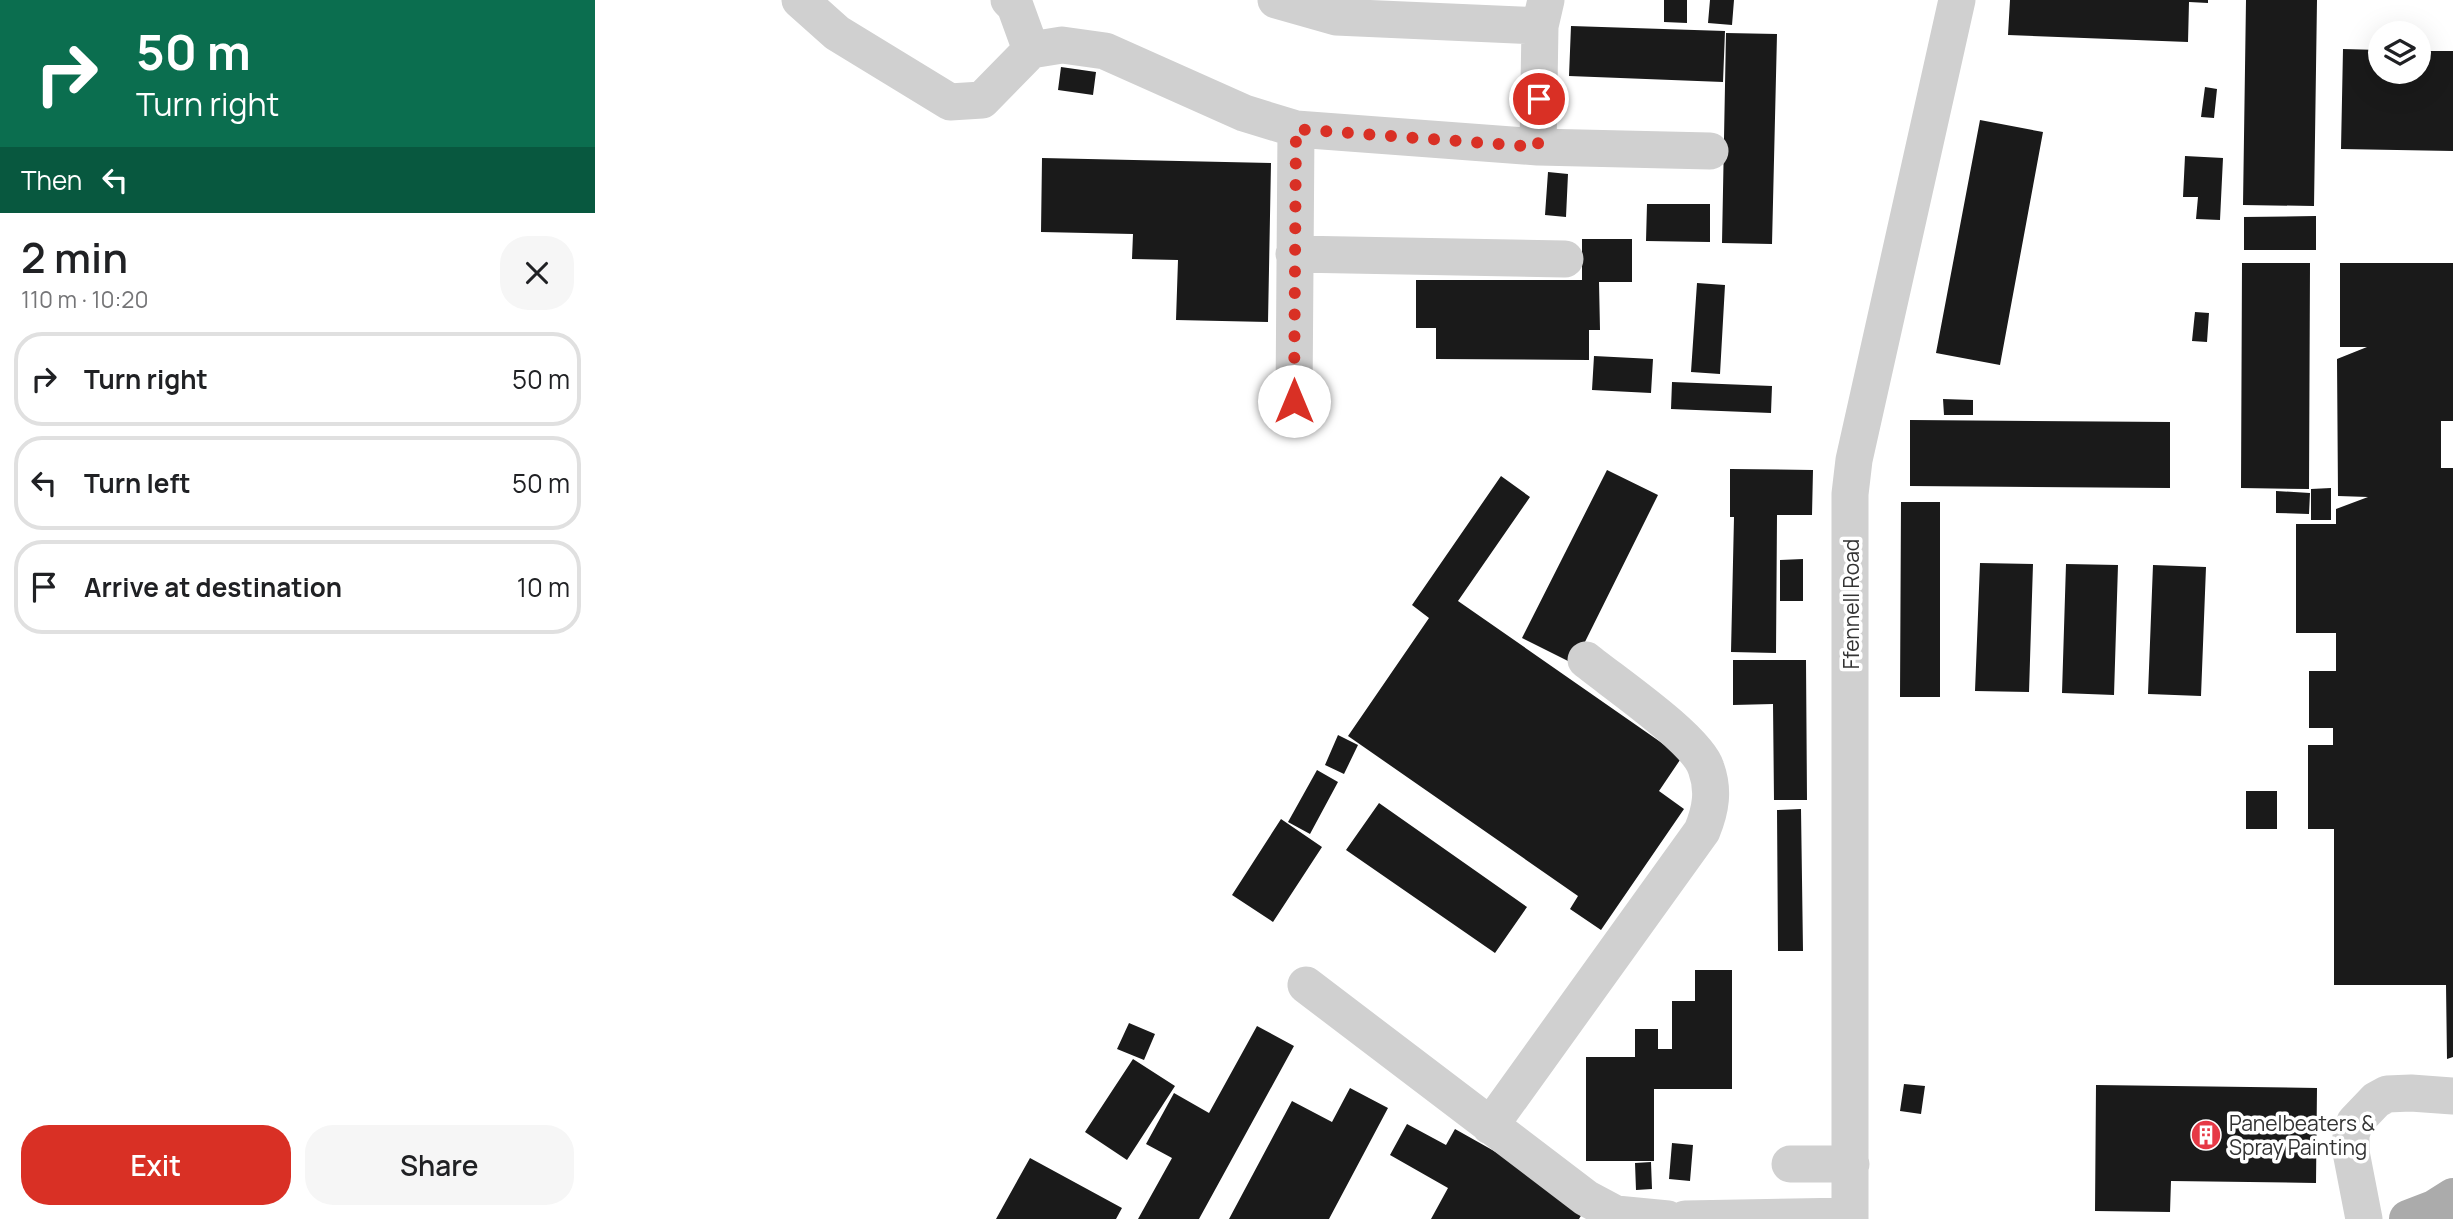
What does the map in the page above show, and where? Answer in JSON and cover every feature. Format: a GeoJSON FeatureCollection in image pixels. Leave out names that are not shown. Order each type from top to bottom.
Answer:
{"type":"FeatureCollection","features":[{"type":"Feature","properties":{"kind":"main road"},"geometry":{"type":"LineString","coordinates":[[2408,1219],[2434,1209],[2453,1197]]}},
{"type":"Feature","properties":{"kind":"street"},"geometry":{"type":"LineString","coordinates":[[800,0],[837,33],[950,102],[982,100],[1031,50],[1062,45],[1105,51],[1244,113],[1296,129],[1538,147],[1710,150]]}},
{"type":"Feature","properties":{"kind":"street"},"geometry":{"type":"LineString","coordinates":[[1009,0],[1014,6],[1031,50]]}},
{"type":"Feature","properties":{"kind":"street"},"geometry":{"type":"LineString","coordinates":[[1276,0],[1336,17],[1543,13],[1538,147]]}},
{"type":"Feature","properties":{"kind":"street","name":"Ffennell Road"},"geometry":{"type":"LineString","coordinates":[[1850,1218],[1850,494],[1854,460],[1957,0]]}},
{"type":"Feature","properties":{"kind":"street"},"geometry":{"type":"LineString","coordinates":[[1294,401],[1296,129]]}},
{"type":"Feature","properties":{"kind":"street"},"geometry":{"type":"LineString","coordinates":[[1294,254],[1566,259]]}},
{"type":"Feature","properties":{"kind":"street"},"geometry":{"type":"LineString","coordinates":[[1490,1126],[1702,831],[1711,810],[1711,787],[1706,765],[1691,743],[1585,660]]}},
{"type":"Feature","properties":{"kind":"street"},"geometry":{"type":"LineString","coordinates":[[1306,985],[1585,1198],[1616,1214],[1668,1219]]}},
{"type":"Feature","properties":{"kind":"street"},"geometry":{"type":"LineString","coordinates":[[2364,1219],[2351,1152],[2351,1135],[2355,1122],[2376,1100],[2387,1094],[2453,1096]]}},
{"type":"Feature","properties":{"kind":"street"},"geometry":{"type":"LineString","coordinates":[[1790,1164],[1851,1164]]}},
{"type":"Feature","properties":{"kind":"street"},"geometry":{"type":"LineString","coordinates":[[1685,1219],[1850,1218]]}},
{"type":"Feature","properties":{"kind":"building"},"geometry":{"type":"Polygon","coordinates":[[[1664,0],[1687,0],[1687,23],[1664,22],[1664,0]]]}},
{"type":"Feature","properties":{"kind":"building"},"geometry":{"type":"Polygon","coordinates":[[[1710,0],[1734,0],[1732,25],[1708,23],[1710,0]]]}},
{"type":"Feature","properties":{"kind":"building"},"geometry":{"type":"Polygon","coordinates":[[[2010,0],[2208,0],[2208,3],[2189,2],[2188,42],[2008,35],[2010,0]]]}},
{"type":"Feature","properties":{"kind":"building"},"geometry":{"type":"Polygon","coordinates":[[[2246,0],[2317,0],[2314,206],[2243,205],[2246,0]]]}},
{"type":"Feature","properties":{"kind":"building"},"geometry":{"type":"Polygon","coordinates":[[[1571,26],[1725,31],[1723,82],[1569,76],[1571,26]]]}},
{"type":"Feature","properties":{"kind":"building"},"geometry":{"type":"Polygon","coordinates":[[[1726,33],[1777,34],[1772,244],[1722,243],[1726,33]]]}},
{"type":"Feature","properties":{"kind":"building"},"geometry":{"type":"Polygon","coordinates":[[[2343,49],[2368,50],[2368,84],[2431,84],[2431,51],[2453,51],[2453,151],[2341,149],[2343,49]]]}},
{"type":"Feature","properties":{"kind":"building"},"geometry":{"type":"Polygon","coordinates":[[[1061,67],[1096,72],[1093,95],[1058,90],[1061,67]]]}},
{"type":"Feature","properties":{"kind":"building"},"geometry":{"type":"Polygon","coordinates":[[[2205,87],[2217,89],[2214,118],[2201,117],[2205,87]]]}},
{"type":"Feature","properties":{"kind":"building"},"geometry":{"type":"Polygon","coordinates":[[[1980,120],[2043,132],[2000,365],[1936,353],[1980,120]]]}},
{"type":"Feature","properties":{"kind":"building"},"geometry":{"type":"Polygon","coordinates":[[[2185,156],[2223,158],[2220,220],[2196,219],[2198,197],[2183,197],[2185,156]]]}},
{"type":"Feature","properties":{"kind":"building"},"geometry":{"type":"Polygon","coordinates":[[[1042,158],[1271,163],[1268,322],[1176,320],[1178,260],[1132,259],[1133,234],[1041,232],[1042,158]]]}},
{"type":"Feature","properties":{"kind":"building"},"geometry":{"type":"Polygon","coordinates":[[[1548,172],[1568,174],[1566,217],[1545,215],[1548,172]]]}},
{"type":"Feature","properties":{"kind":"building"},"geometry":{"type":"Polygon","coordinates":[[[1647,204],[1710,204],[1710,242],[1646,241],[1647,204]]]}},
{"type":"Feature","properties":{"kind":"building"},"geometry":{"type":"Polygon","coordinates":[[[2316,216],[2316,250],[2244,250],[2244,217],[2316,216]]]}},
{"type":"Feature","properties":{"kind":"building"},"geometry":{"type":"Polygon","coordinates":[[[1582,239],[1632,239],[1632,282],[1599,282],[1600,330],[1589,330],[1589,360],[1436,359],[1436,328],[1416,328],[1416,280],[1582,280],[1582,239]]]}},
{"type":"Feature","properties":{"kind":"building"},"geometry":{"type":"Polygon","coordinates":[[[2242,263],[2310,263],[2309,489],[2241,488],[2242,263]]]}},
{"type":"Feature","properties":{"kind":"building"},"geometry":{"type":"Polygon","coordinates":[[[2340,263],[2453,263],[2453,421],[2441,421],[2441,468],[2453,468],[2453,1057],[2447,1059],[2446,985],[2334,985],[2334,829],[2308,829],[2308,745],[2333,745],[2333,728],[2309,728],[2309,671],[2336,671],[2336,633],[2296,633],[2296,524],[2336,524],[2336,509],[2368,497],[2338,496],[2337,359],[2367,347],[2340,347],[2340,263]]]}},
{"type":"Feature","properties":{"kind":"building"},"geometry":{"type":"Polygon","coordinates":[[[1697,283],[1725,285],[1720,374],[1691,372],[1697,283]]]}},
{"type":"Feature","properties":{"kind":"building"},"geometry":{"type":"Polygon","coordinates":[[[2195,312],[2209,313],[2207,342],[2192,341],[2195,312]]]}},
{"type":"Feature","properties":{"kind":"building"},"geometry":{"type":"Polygon","coordinates":[[[1594,356],[1653,359],[1651,393],[1592,390],[1594,356]]]}},
{"type":"Feature","properties":{"kind":"building"},"geometry":{"type":"Polygon","coordinates":[[[1672,382],[1772,386],[1771,413],[1671,409],[1672,382]]]}},
{"type":"Feature","properties":{"kind":"building"},"geometry":{"type":"Polygon","coordinates":[[[1943,399],[1973,400],[1973,415],[1944,415],[1943,399]]]}},
{"type":"Feature","properties":{"kind":"building"},"geometry":{"type":"Polygon","coordinates":[[[1910,420],[2170,422],[2170,488],[1910,486],[1910,420]]]}},
{"type":"Feature","properties":{"kind":"building"},"geometry":{"type":"Polygon","coordinates":[[[1730,469],[1813,470],[1812,515],[1777,515],[1776,653],[1731,652],[1734,517],[1730,517],[1730,469]]]}},
{"type":"Feature","properties":{"kind":"building"},"geometry":{"type":"Polygon","coordinates":[[[1607,470],[1658,495],[1574,664],[1522,638],[1607,470]]]}},
{"type":"Feature","properties":{"kind":"building"},"geometry":{"type":"Polygon","coordinates":[[[1501,476],[1530,497],[1458,601],[1682,757],[1659,791],[1684,809],[1601,930],[1570,909],[1578,896],[1348,736],[1429,618],[1412,605],[1501,476]]]}},
{"type":"Feature","properties":{"kind":"building"},"geometry":{"type":"Polygon","coordinates":[[[2331,488],[2331,520],[2311,520],[2311,489],[2331,488]]]}},
{"type":"Feature","properties":{"kind":"building"},"geometry":{"type":"Polygon","coordinates":[[[2276,491],[2310,493],[2309,514],[2276,513],[2276,491]]]}},
{"type":"Feature","properties":{"kind":"building"},"geometry":{"type":"Polygon","coordinates":[[[1901,502],[1940,502],[1940,697],[1900,697],[1901,502]]]}},
{"type":"Feature","properties":{"kind":"building"},"geometry":{"type":"Polygon","coordinates":[[[1803,559],[1803,601],[1780,601],[1780,560],[1803,559]]]}},
{"type":"Feature","properties":{"kind":"building"},"geometry":{"type":"Polygon","coordinates":[[[1980,563],[2033,564],[2029,692],[1975,691],[1980,563]]]}},
{"type":"Feature","properties":{"kind":"building"},"geometry":{"type":"Polygon","coordinates":[[[2066,564],[2118,565],[2114,695],[2062,693],[2066,564]]]}},
{"type":"Feature","properties":{"kind":"building"},"geometry":{"type":"Polygon","coordinates":[[[2153,565],[2206,567],[2201,696],[2148,694],[2153,565]]]}},
{"type":"Feature","properties":{"kind":"building"},"geometry":{"type":"Polygon","coordinates":[[[1733,660],[1806,660],[1807,800],[1774,800],[1773,704],[1733,705],[1733,660]]]}},
{"type":"Feature","properties":{"kind":"building"},"geometry":{"type":"Polygon","coordinates":[[[1338,735],[1358,745],[1344,774],[1325,765],[1338,735]]]}},
{"type":"Feature","properties":{"kind":"building"},"geometry":{"type":"Polygon","coordinates":[[[1317,770],[1338,782],[1310,834],[1288,822],[1317,770]]]}},
{"type":"Feature","properties":{"kind":"building"},"geometry":{"type":"Polygon","coordinates":[[[2246,791],[2277,791],[2277,829],[2246,829],[2246,791]]]}},
{"type":"Feature","properties":{"kind":"building"},"geometry":{"type":"Polygon","coordinates":[[[1379,803],[1527,907],[1495,953],[1346,850],[1379,803]]]}},
{"type":"Feature","properties":{"kind":"building"},"geometry":{"type":"Polygon","coordinates":[[[1801,809],[1803,951],[1778,951],[1777,810],[1801,809]]]}},
{"type":"Feature","properties":{"kind":"building"},"geometry":{"type":"Polygon","coordinates":[[[1281,819],[1322,847],[1273,922],[1232,895],[1281,819]]]}},
{"type":"Feature","properties":{"kind":"building"},"geometry":{"type":"Polygon","coordinates":[[[1695,970],[1732,970],[1732,1089],[1654,1089],[1654,1161],[1586,1161],[1586,1057],[1635,1057],[1635,1029],[1658,1029],[1658,1049],[1672,1049],[1672,1001],[1695,1001],[1695,970]]]}},
{"type":"Feature","properties":{"kind":"building"},"geometry":{"type":"Polygon","coordinates":[[[1129,1023],[1155,1034],[1144,1060],[1117,1049],[1129,1023]]]}},
{"type":"Feature","properties":{"kind":"building"},"geometry":{"type":"Polygon","coordinates":[[[1257,1026],[1294,1046],[1199,1219],[1138,1219],[1172,1158],[1146,1144],[1174,1093],[1209,1113],[1257,1026]]]}},
{"type":"Feature","properties":{"kind":"building"},"geometry":{"type":"Polygon","coordinates":[[[1133,1059],[1175,1086],[1127,1160],[1085,1132],[1133,1059]]]}},
{"type":"Feature","properties":{"kind":"building"},"geometry":{"type":"Polygon","coordinates":[[[1904,1084],[1925,1086],[1921,1114],[1900,1111],[1904,1084]]]}},
{"type":"Feature","properties":{"kind":"building","name":"Panelbeaters & Spray Painting"},"geometry":{"type":"Polygon","coordinates":[[[2096,1085],[2317,1088],[2316,1183],[2171,1181],[2170,1212],[2095,1211],[2096,1085]]]}},
{"type":"Feature","properties":{"kind":"building"},"geometry":{"type":"Polygon","coordinates":[[[1350,1088],[1388,1108],[1329,1219],[1229,1219],[1292,1101],[1332,1122],[1350,1088]]]}},
{"type":"Feature","properties":{"kind":"building"},"geometry":{"type":"Polygon","coordinates":[[[1407,1124],[1446,1145],[1455,1129],[1588,1204],[1579,1219],[1431,1219],[1448,1188],[1390,1155],[1407,1124]]]}},
{"type":"Feature","properties":{"kind":"building"},"geometry":{"type":"Polygon","coordinates":[[[1672,1143],[1693,1145],[1690,1181],[1669,1179],[1672,1143]]]}},
{"type":"Feature","properties":{"kind":"building"},"geometry":{"type":"Polygon","coordinates":[[[1030,1158],[1122,1208],[1116,1219],[996,1219],[1030,1158]]]}},
{"type":"Feature","properties":{"kind":"building"},"geometry":{"type":"Polygon","coordinates":[[[1651,1162],[1652,1189],[1636,1190],[1635,1163],[1651,1162]]]}},
{"type":"Feature","properties":{"kind":"place","name":"Panelbeaters & Spray Painting"},"geometry":{"type":"Point","coordinates":[2206,1135]}},
{"type":"Feature","properties":{"kind":"route"},"geometry":{"type":"LineString","coordinates":[[1294,401],[1296,129],[1538,147],[1539,99]]}}]}
